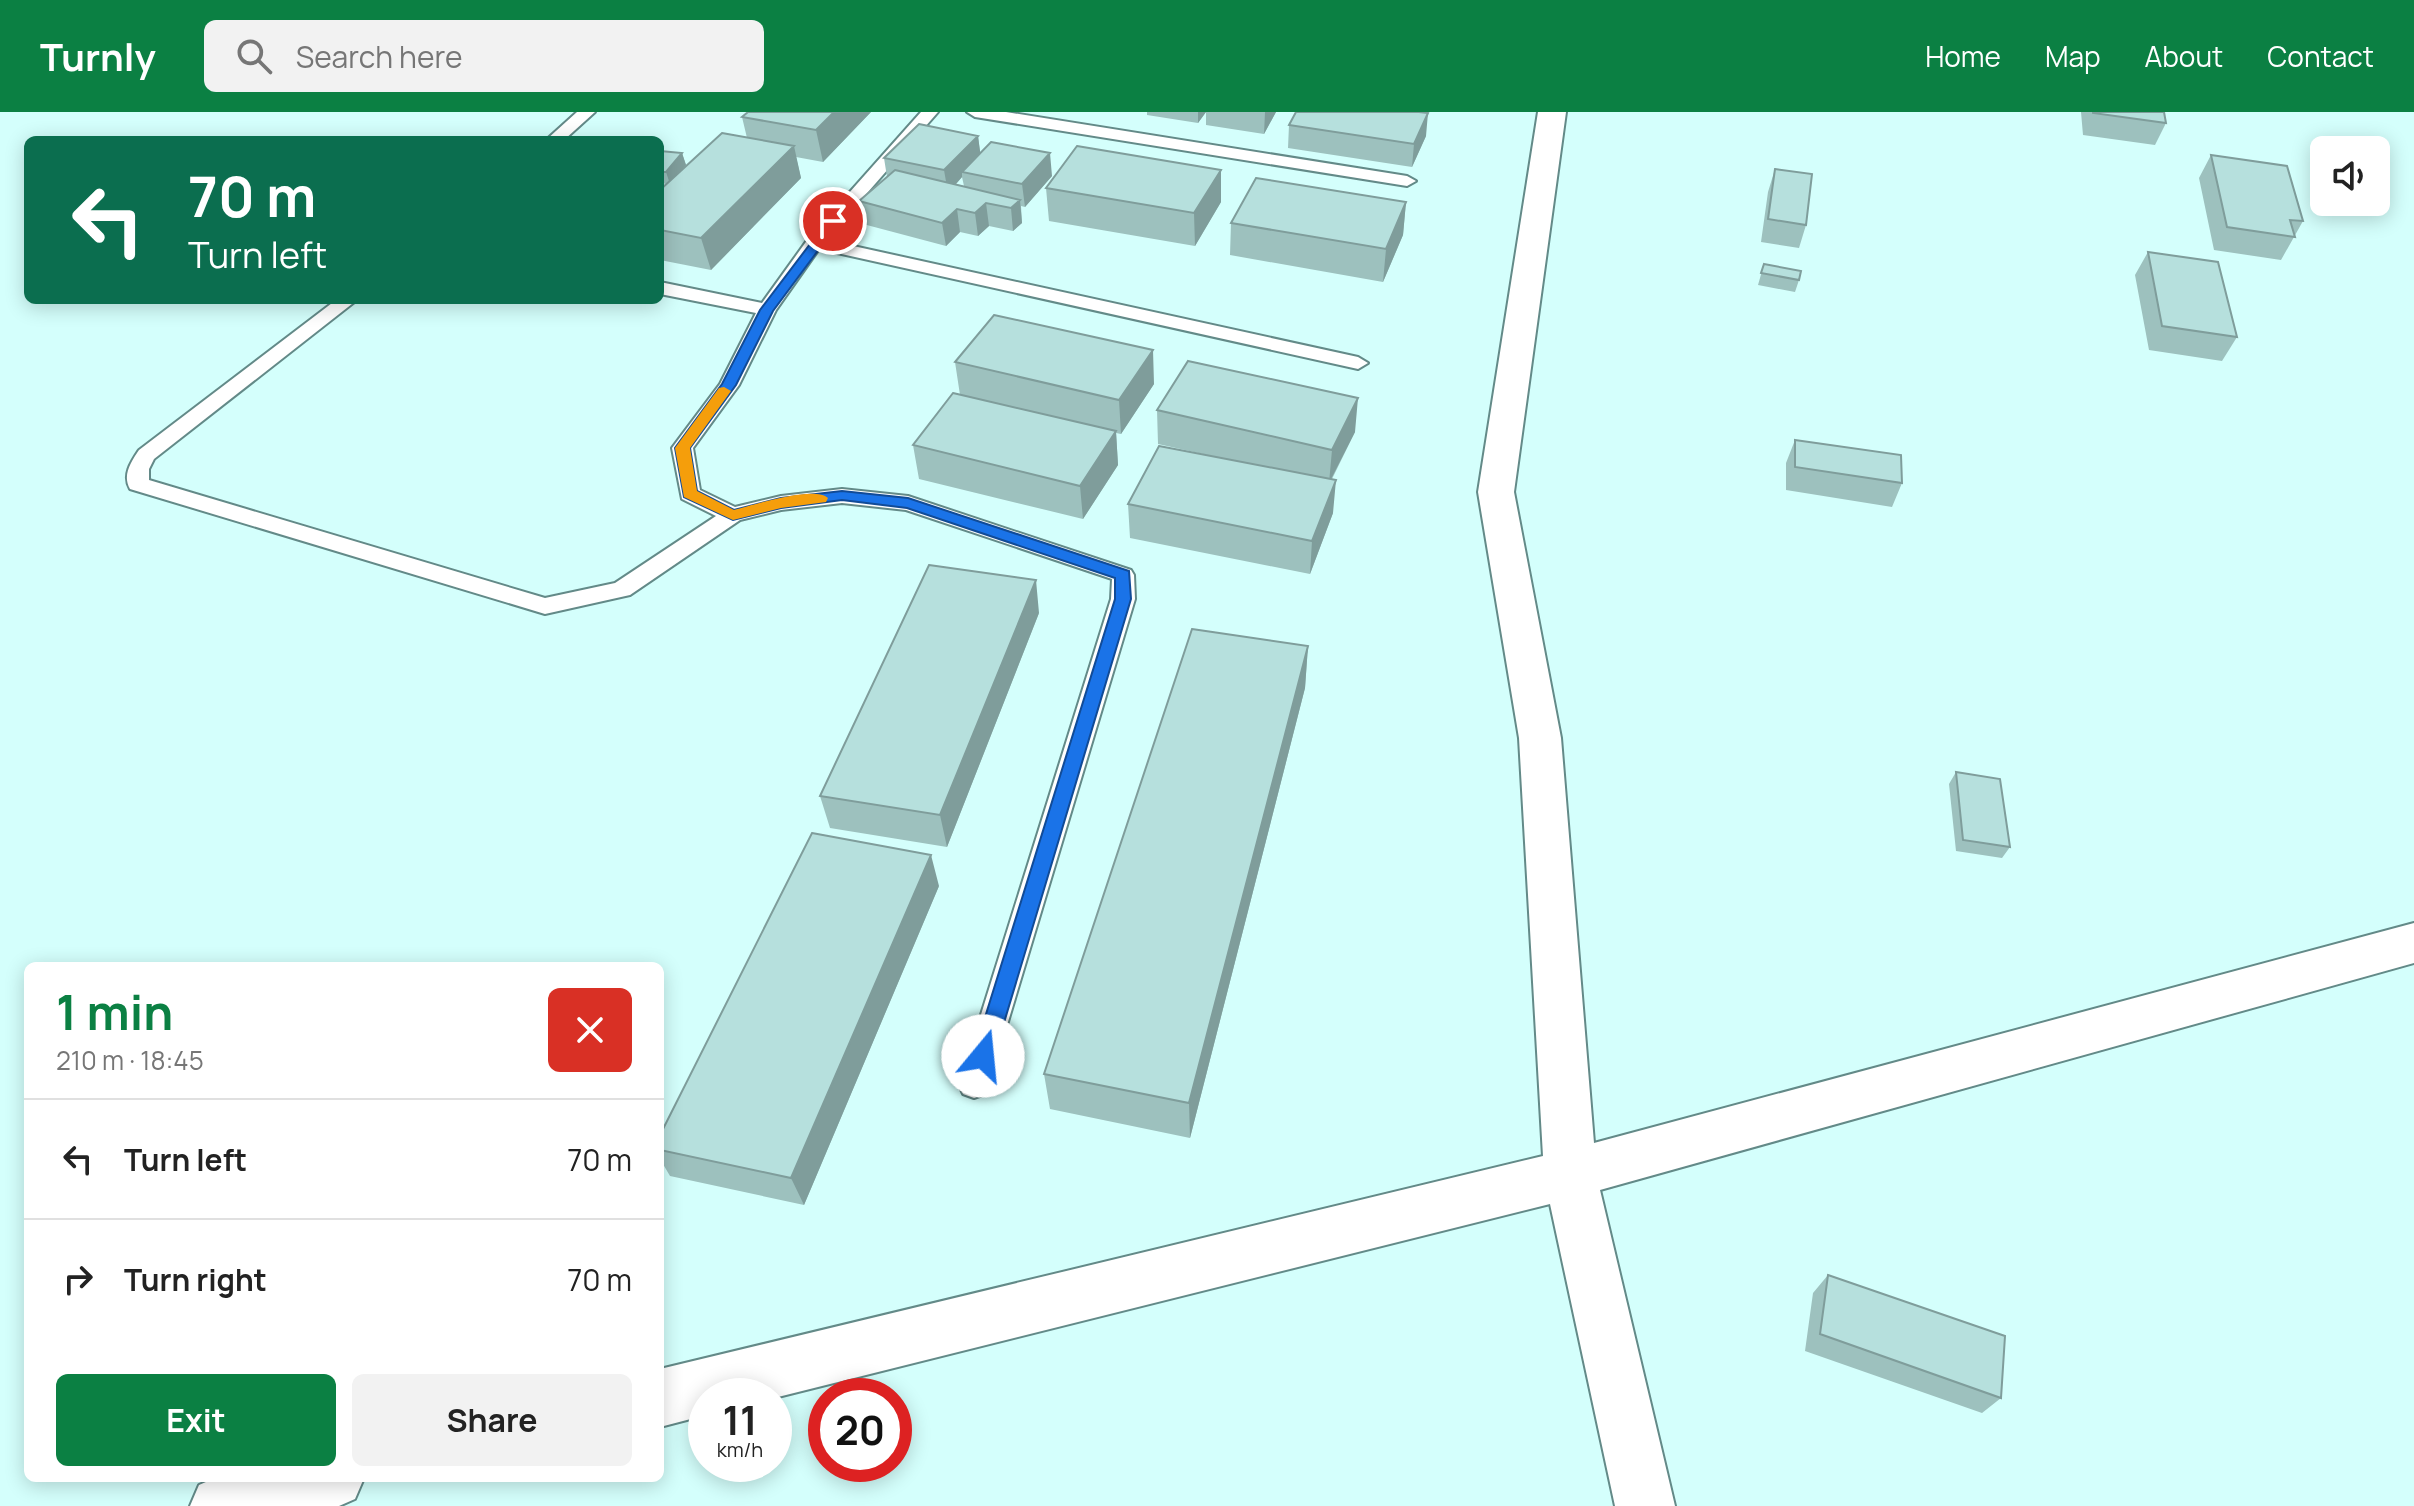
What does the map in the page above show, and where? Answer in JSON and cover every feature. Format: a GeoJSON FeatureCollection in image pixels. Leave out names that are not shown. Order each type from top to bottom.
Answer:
{"type":"FeatureCollection","features":[{"type":"Feature","properties":{"kind":"street"},"geometry":{"type":"LineString","coordinates":[[1552,112],[1496,492],[1540,738],[1570,1174],[1645,1506]]}},
{"type":"Feature","properties":{"kind":"street"},"geometry":{"type":"LineString","coordinates":[[664,1397],[1570,1174],[2414,943]]}},
{"type":"Feature","properties":{"kind":"street"},"geometry":{"type":"LineString","coordinates":[[220,1506],[318,1482]]}},
{"type":"Feature","properties":{"kind":"lane"},"geometry":{"type":"LineString","coordinates":[[559,136],[587,112]]}},
{"type":"Feature","properties":{"kind":"lane"},"geometry":{"type":"LineString","coordinates":[[733,515],[690,494],[682,448],[729,385],[767,310],[814,243],[930,112]]}},
{"type":"Feature","properties":{"kind":"lane"},"geometry":{"type":"LineString","coordinates":[[975,112],[1407,181]]}},
{"type":"Feature","properties":{"kind":"lane"},"geometry":{"type":"LineString","coordinates":[[814,243],[1358,363]]}},
{"type":"Feature","properties":{"kind":"lane"},"geometry":{"type":"LineString","coordinates":[[664,289],[767,310]]}},
{"type":"Feature","properties":{"kind":"lane"},"geometry":{"type":"LineString","coordinates":[[343,304],[146,455],[138,469],[138,484],[545,606],[622,589],[733,515],[781,503],[842,496],[908,503],[1123,575],[1123,599],[974,1085]]}},
{"type":"Feature","properties":{"kind":"building"},"geometry":{"type":"Polygon","coordinates":[[[748,112],[834,112],[816,130],[742,117],[748,112]]]}},
{"type":"Feature","properties":{"kind":"building"},"geometry":{"type":"Polygon","coordinates":[[[1296,112],[1428,113],[1414,144],[1289,125],[1296,112]]]}},
{"type":"Feature","properties":{"kind":"building"},"geometry":{"type":"Polygon","coordinates":[[[2164,112],[2166,123],[2093,113],[2164,112]]]}},
{"type":"Feature","properties":{"kind":"building"},"geometry":{"type":"Polygon","coordinates":[[[919,124],[978,136],[944,170],[884,158],[919,124]]]}},
{"type":"Feature","properties":{"kind":"building"},"geometry":{"type":"Polygon","coordinates":[[[722,133],[794,146],[701,238],[664,231],[664,186],[722,133]]]}},
{"type":"Feature","properties":{"kind":"building"},"geometry":{"type":"Polygon","coordinates":[[[991,142],[1050,153],[1022,184],[962,172],[991,142]]]}},
{"type":"Feature","properties":{"kind":"building"},"geometry":{"type":"Polygon","coordinates":[[[1077,146],[1221,170],[1194,213],[1046,188],[1077,146]]]}},
{"type":"Feature","properties":{"kind":"building"},"geometry":{"type":"Polygon","coordinates":[[[664,151],[682,153],[666,172],[664,151]]]}},
{"type":"Feature","properties":{"kind":"building"},"geometry":{"type":"Polygon","coordinates":[[[2211,155],[2287,166],[2303,221],[2290,220],[2295,237],[2227,227],[2211,155]]]}},
{"type":"Feature","properties":{"kind":"building"},"geometry":{"type":"Polygon","coordinates":[[[1775,169],[1812,174],[1806,225],[1768,219],[1775,169]]]}},
{"type":"Feature","properties":{"kind":"building"},"geometry":{"type":"Polygon","coordinates":[[[895,170],[1020,200],[1011,208],[986,203],[975,213],[957,209],[942,223],[859,201],[895,170]]]}},
{"type":"Feature","properties":{"kind":"building"},"geometry":{"type":"Polygon","coordinates":[[[1256,178],[1406,202],[1386,249],[1231,223],[1256,178]]]}},
{"type":"Feature","properties":{"kind":"building"},"geometry":{"type":"Polygon","coordinates":[[[2148,252],[2218,262],[2237,337],[2162,326],[2148,252]]]}},
{"type":"Feature","properties":{"kind":"building"},"geometry":{"type":"Polygon","coordinates":[[[1764,264],[1801,271],[1799,280],[1761,273],[1764,264]]]}},
{"type":"Feature","properties":{"kind":"building"},"geometry":{"type":"Polygon","coordinates":[[[994,315],[1153,350],[1119,400],[955,362],[994,315]]]}},
{"type":"Feature","properties":{"kind":"building"},"geometry":{"type":"Polygon","coordinates":[[[1188,361],[1358,398],[1332,450],[1157,410],[1188,361]]]}},
{"type":"Feature","properties":{"kind":"building"},"geometry":{"type":"Polygon","coordinates":[[[953,393],[1116,431],[1080,486],[913,445],[953,393]]]}},
{"type":"Feature","properties":{"kind":"building"},"geometry":{"type":"Polygon","coordinates":[[[1795,440],[1901,455],[1902,483],[1795,467],[1795,440]]]}},
{"type":"Feature","properties":{"kind":"building"},"geometry":{"type":"Polygon","coordinates":[[[1159,446],[1336,480],[1312,541],[1128,504],[1159,446]]]}},
{"type":"Feature","properties":{"kind":"building"},"geometry":{"type":"Polygon","coordinates":[[[929,565],[1036,580],[940,815],[820,796],[929,565]]]}},
{"type":"Feature","properties":{"kind":"building"},"geometry":{"type":"Polygon","coordinates":[[[1192,629],[1308,646],[1189,1103],[1044,1074],[1192,629]]]}},
{"type":"Feature","properties":{"kind":"building"},"geometry":{"type":"Polygon","coordinates":[[[1956,772],[2000,779],[2010,847],[1963,840],[1956,772]]]}},
{"type":"Feature","properties":{"kind":"building"},"geometry":{"type":"Polygon","coordinates":[[[812,833],[931,855],[791,1178],[664,1151],[664,1127],[812,833]]]}},
{"type":"Feature","properties":{"kind":"building"},"geometry":{"type":"Polygon","coordinates":[[[1828,1275],[2005,1336],[2001,1398],[1820,1334],[1828,1275]]]}},
{"type":"Feature","properties":{"kind":"slow traffic"},"geometry":{"type":"LineString","coordinates":[[724,391],[682,448],[690,494],[733,515],[781,503],[820,498]]}},
{"type":"Feature","properties":{"kind":"route"},"geometry":{"type":"LineString","coordinates":[[833,221],[767,310],[729,385],[682,448],[690,494],[733,515],[781,503],[842,496],[908,503],[1123,575],[1123,599],[983,1056]]}}]}
